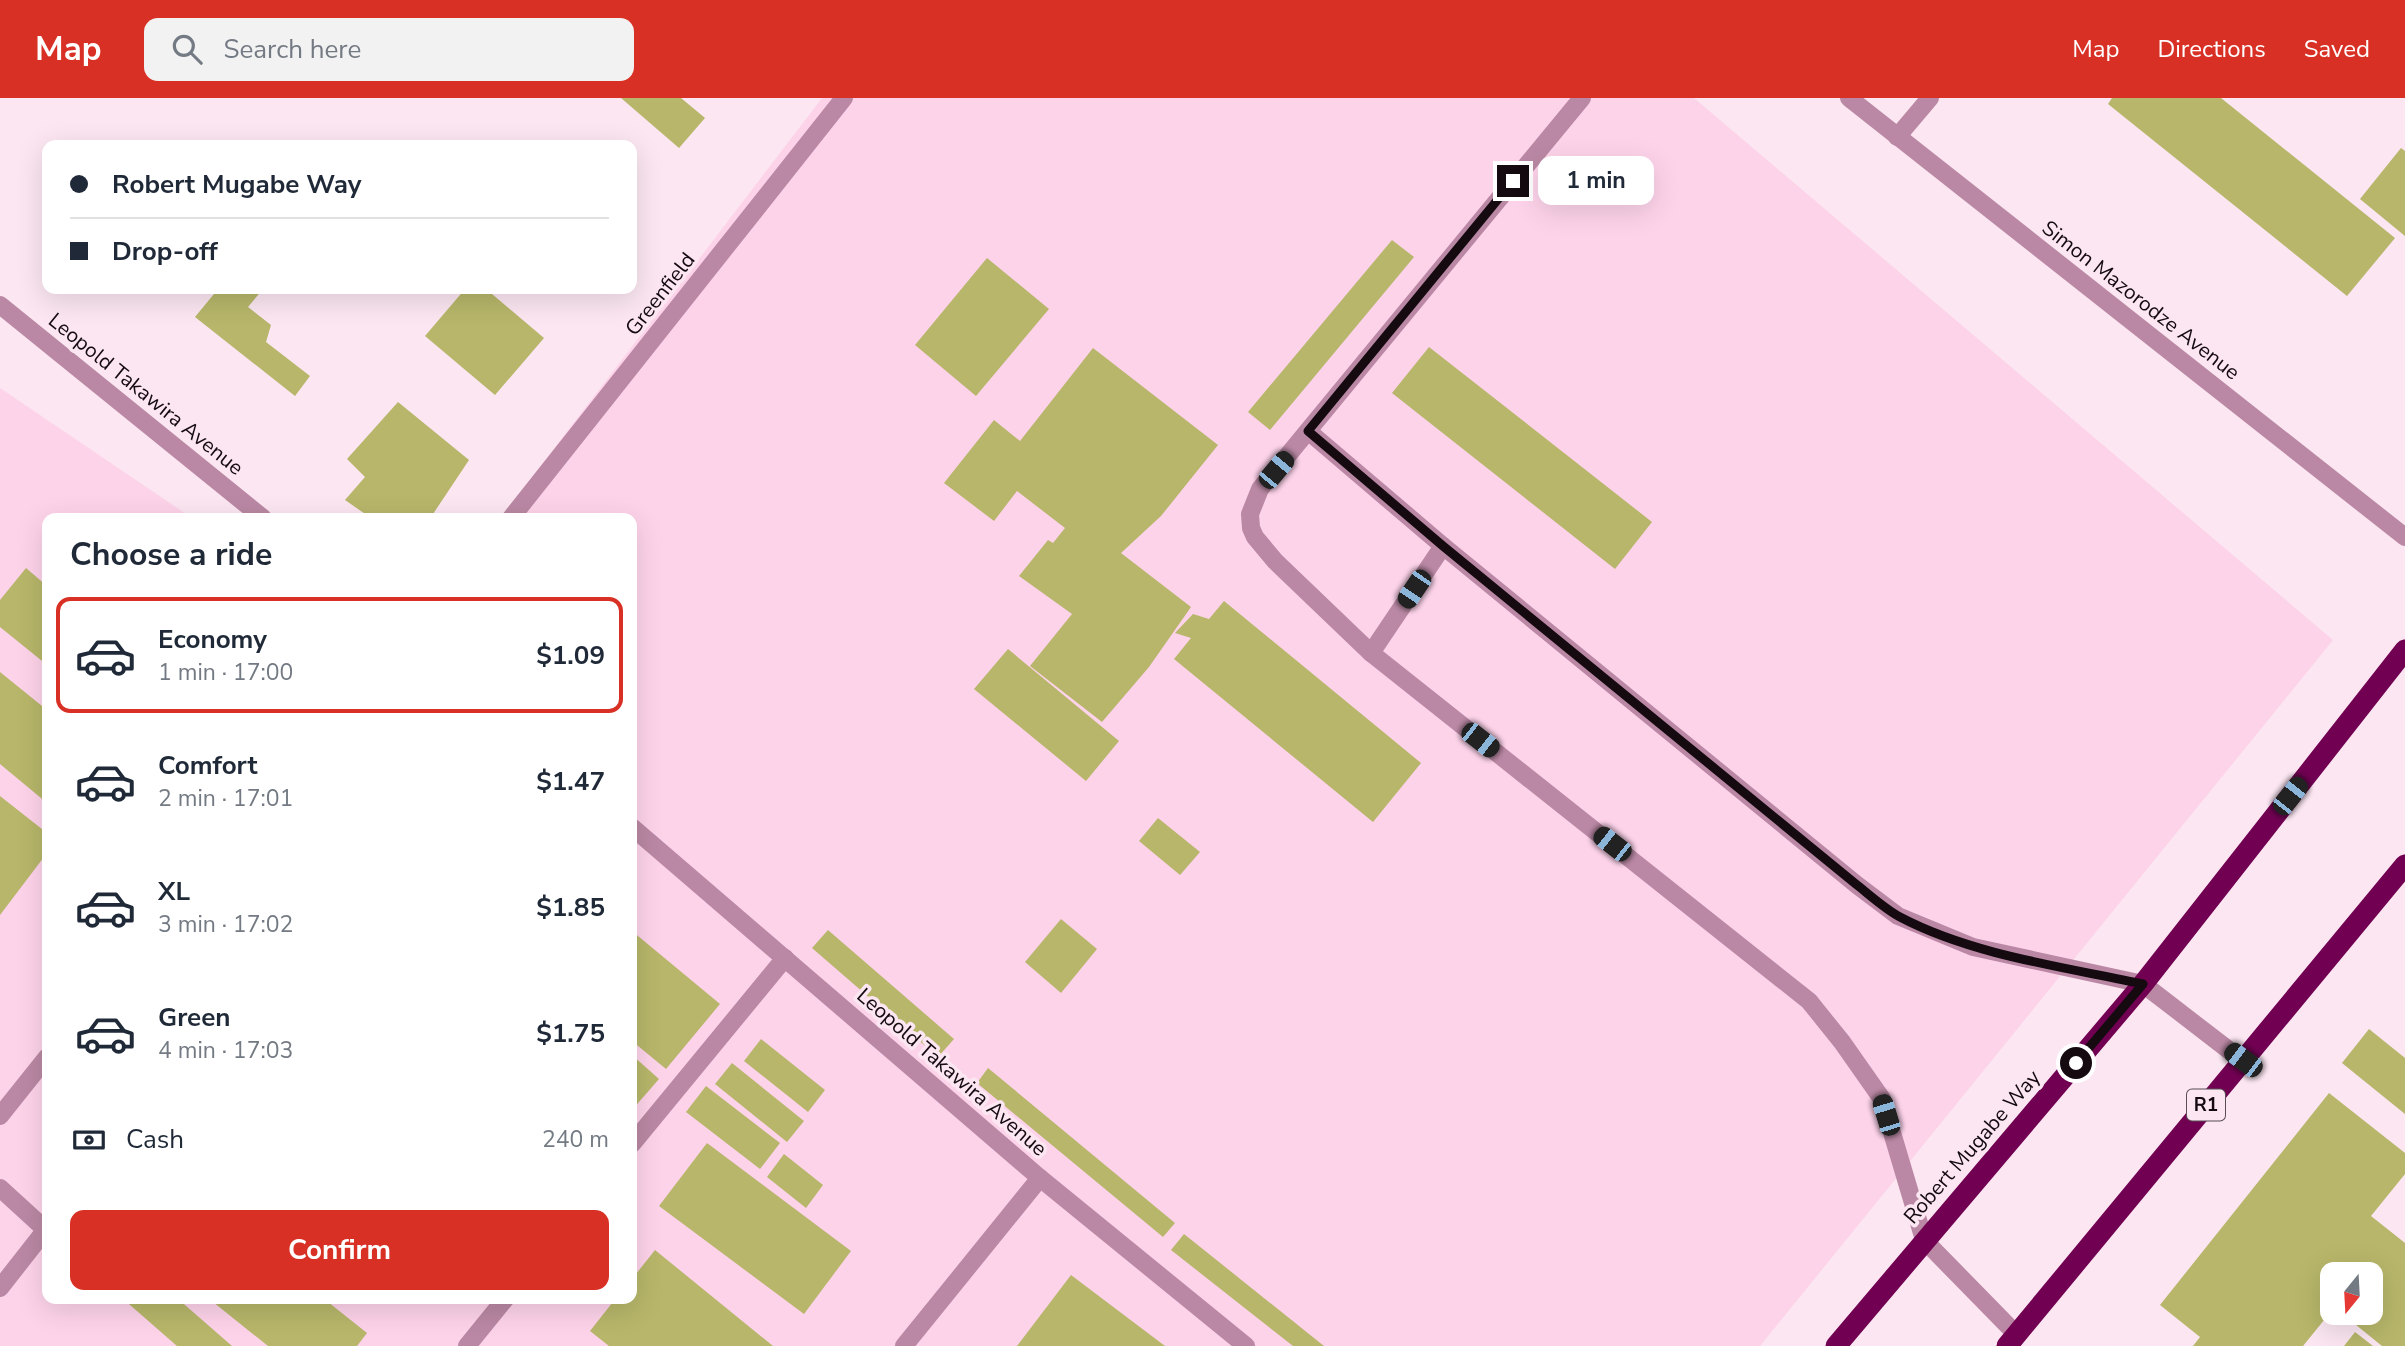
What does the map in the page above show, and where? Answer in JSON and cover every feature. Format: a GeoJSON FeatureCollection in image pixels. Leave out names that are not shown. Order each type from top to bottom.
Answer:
{"type":"FeatureCollection","features":[{"type":"Feature","properties":{"kind":"highway","name":"Robert Mugabe Way"},"geometry":{"type":"LineString","coordinates":[[1836,1346],[2143,984],[2405,650]]}},
{"type":"Feature","properties":{"kind":"highway","name":"R1"},"geometry":{"type":"LineString","coordinates":[[2012,1340],[2405,864]]}},
{"type":"Feature","properties":{"kind":"street","name":"Greenfield"},"geometry":{"type":"LineString","coordinates":[[515,513],[844,98]]}},
{"type":"Feature","properties":{"kind":"street"},"geometry":{"type":"LineString","coordinates":[[1581,98],[1260,489],[1250,514],[1251,528],[1275,561],[1371,653],[1809,1001],[1842,1042],[1882,1100],[1924,1240],[2012,1340]]}},
{"type":"Feature","properties":{"kind":"street","name":"Simon Mazorodze Avenue"},"geometry":{"type":"LineString","coordinates":[[1849,98],[2405,537]]}},
{"type":"Feature","properties":{"kind":"street"},"geometry":{"type":"LineString","coordinates":[[1897,137],[1930,98]]}},
{"type":"Feature","properties":{"kind":"street","name":"Leopold Takawira Avenue"},"geometry":{"type":"LineString","coordinates":[[0,305],[257,513]]}},
{"type":"Feature","properties":{"kind":"street"},"geometry":{"type":"LineString","coordinates":[[1308,431],[1443,546],[1898,916],[1973,947],[2143,984],[2243,1060]]}},
{"type":"Feature","properties":{"kind":"street"},"geometry":{"type":"LineString","coordinates":[[1371,653],[1443,546]]}},
{"type":"Feature","properties":{"kind":"street","name":"Leopold Takawira Avenue"},"geometry":{"type":"LineString","coordinates":[[637,831],[1040,1178],[1246,1346]]}},
{"type":"Feature","properties":{"kind":"street"},"geometry":{"type":"LineString","coordinates":[[637,1138],[785,958]]}},
{"type":"Feature","properties":{"kind":"street"},"geometry":{"type":"LineString","coordinates":[[0,1116],[42,1063]]}},
{"type":"Feature","properties":{"kind":"street"},"geometry":{"type":"LineString","coordinates":[[904,1346],[1040,1178]]}},
{"type":"Feature","properties":{"kind":"street"},"geometry":{"type":"LineString","coordinates":[[0,1188],[42,1225]]}},
{"type":"Feature","properties":{"kind":"street"},"geometry":{"type":"LineString","coordinates":[[0,1288],[42,1235]]}},
{"type":"Feature","properties":{"kind":"street"},"geometry":{"type":"LineString","coordinates":[[467,1346],[501,1304]]}},
{"type":"Feature","properties":{"kind":"shaded area"},"geometry":{"type":"Polygon","coordinates":[[[822,98],[1694,98],[2333,640],[1760,1346],[0,1346],[0,388],[185,513],[42,513],[42,1304],[637,1304],[637,513],[505,513],[822,98]]]}},
{"type":"Feature","properties":{"kind":"building"},"geometry":{"type":"Polygon","coordinates":[[[621,98],[681,98],[705,118],[679,148],[621,98]]]}},
{"type":"Feature","properties":{"kind":"building"},"geometry":{"type":"Polygon","coordinates":[[[2112,98],[2221,98],[2395,238],[2347,296],[2108,104],[2112,98]]]}},
{"type":"Feature","properties":{"kind":"building"},"geometry":{"type":"Polygon","coordinates":[[[2401,148],[2405,151],[2405,236],[2360,199],[2401,148]]]}},
{"type":"Feature","properties":{"kind":"building"},"geometry":{"type":"Polygon","coordinates":[[[1392,240],[1414,257],[1270,430],[1248,412],[1392,240]]]}},
{"type":"Feature","properties":{"kind":"building"},"geometry":{"type":"Polygon","coordinates":[[[987,258],[1049,309],[976,396],[915,345],[987,258]]]}},
{"type":"Feature","properties":{"kind":"building"},"geometry":{"type":"Polygon","coordinates":[[[214,294],[259,294],[248,307],[271,325],[266,342],[310,376],[295,396],[195,317],[214,294]]]}},
{"type":"Feature","properties":{"kind":"building"},"geometry":{"type":"Polygon","coordinates":[[[461,294],[492,294],[544,338],[495,395],[425,336],[461,294]]]}},
{"type":"Feature","properties":{"kind":"building"},"geometry":{"type":"Polygon","coordinates":[[[1429,347],[1652,522],[1615,569],[1392,393],[1429,347]]]}},
{"type":"Feature","properties":{"kind":"building"},"geometry":{"type":"Polygon","coordinates":[[[1093,348],[1218,445],[1161,516],[1121,553],[1191,607],[1149,667],[1102,722],[1030,666],[1072,614],[1019,576],[1048,540],[1053,543],[1065,528],[1017,491],[994,521],[944,483],[994,420],[1020,441],[1093,348]]]}},
{"type":"Feature","properties":{"kind":"building"},"geometry":{"type":"Polygon","coordinates":[[[398,402],[469,460],[434,513],[364,513],[345,500],[365,477],[347,459],[398,402]]]}},
{"type":"Feature","properties":{"kind":"building"},"geometry":{"type":"Polygon","coordinates":[[[26,568],[42,582],[42,661],[0,627],[0,600],[26,568]]]}},
{"type":"Feature","properties":{"kind":"building"},"geometry":{"type":"Polygon","coordinates":[[[1224,601],[1421,763],[1373,822],[1174,659],[1191,638],[1175,633],[1193,614],[1209,619],[1224,601]]]}},
{"type":"Feature","properties":{"kind":"building"},"geometry":{"type":"Polygon","coordinates":[[[1008,649],[1119,741],[1086,781],[974,689],[1008,649]]]}},
{"type":"Feature","properties":{"kind":"building"},"geometry":{"type":"Polygon","coordinates":[[[0,672],[42,706],[42,799],[0,764],[0,672]]]}},
{"type":"Feature","properties":{"kind":"building"},"geometry":{"type":"Polygon","coordinates":[[[0,796],[42,829],[42,860],[0,915],[0,796]]]}},
{"type":"Feature","properties":{"kind":"building"},"geometry":{"type":"Polygon","coordinates":[[[1158,818],[1200,852],[1180,875],[1139,841],[1158,818]]]}},
{"type":"Feature","properties":{"kind":"building"},"geometry":{"type":"Polygon","coordinates":[[[1061,919],[1097,949],[1061,993],[1025,962],[1061,919]]]}},
{"type":"Feature","properties":{"kind":"building"},"geometry":{"type":"Polygon","coordinates":[[[828,930],[954,1039],[938,1057],[812,948],[828,930]]]}},
{"type":"Feature","properties":{"kind":"building"},"geometry":{"type":"Polygon","coordinates":[[[637,935],[720,1004],[666,1069],[637,1045],[637,935]]]}},
{"type":"Feature","properties":{"kind":"building"},"geometry":{"type":"Polygon","coordinates":[[[2369,1029],[2405,1058],[2405,1114],[2342,1063],[2369,1029]]]}},
{"type":"Feature","properties":{"kind":"building"},"geometry":{"type":"Polygon","coordinates":[[[761,1039],[825,1090],[808,1112],[744,1061],[761,1039]]]}},
{"type":"Feature","properties":{"kind":"building"},"geometry":{"type":"Polygon","coordinates":[[[637,1059],[659,1079],[637,1104],[637,1059]]]}},
{"type":"Feature","properties":{"kind":"building"},"geometry":{"type":"Polygon","coordinates":[[[732,1063],[804,1121],[787,1142],[715,1084],[732,1063]]]}},
{"type":"Feature","properties":{"kind":"building"},"geometry":{"type":"Polygon","coordinates":[[[988,1068],[1175,1223],[1163,1237],[977,1083],[988,1068]]]}},
{"type":"Feature","properties":{"kind":"building"},"geometry":{"type":"Polygon","coordinates":[[[706,1086],[780,1143],[760,1169],[686,1112],[706,1086]]]}},
{"type":"Feature","properties":{"kind":"building"},"geometry":{"type":"Polygon","coordinates":[[[2329,1093],[2405,1153],[2405,1174],[2371,1216],[2405,1243],[2405,1346],[2382,1346],[2356,1325],[2384,1325],[2384,1262],[2320,1262],[2320,1325],[2303,1346],[2193,1346],[2200,1337],[2160,1305],[2329,1093]]]}},
{"type":"Feature","properties":{"kind":"building"},"geometry":{"type":"Polygon","coordinates":[[[707,1143],[851,1251],[804,1314],[659,1206],[707,1143]]]}},
{"type":"Feature","properties":{"kind":"building"},"geometry":{"type":"Polygon","coordinates":[[[784,1154],[823,1185],[806,1208],[767,1177],[784,1154]]]}},
{"type":"Feature","properties":{"kind":"building"},"geometry":{"type":"Polygon","coordinates":[[[1184,1234],[1324,1346],[1293,1346],[1171,1250],[1184,1234]]]}},
{"type":"Feature","properties":{"kind":"building"},"geometry":{"type":"Polygon","coordinates":[[[655,1250],[773,1346],[609,1346],[590,1331],[611,1304],[637,1304],[637,1273],[655,1250]]]}},
{"type":"Feature","properties":{"kind":"building"},"geometry":{"type":"Polygon","coordinates":[[[1071,1275],[1165,1346],[1017,1346],[1071,1275]]]}},
{"type":"Feature","properties":{"kind":"building"},"geometry":{"type":"Polygon","coordinates":[[[129,1304],[184,1304],[232,1346],[177,1346],[129,1304]]]}},
{"type":"Feature","properties":{"kind":"building"},"geometry":{"type":"Polygon","coordinates":[[[216,1304],[331,1304],[367,1333],[357,1346],[268,1346],[216,1304]]]}},
{"type":"Feature","properties":{"kind":"building"},"geometry":{"type":"Polygon","coordinates":[[[2355,1332],[2373,1346],[2344,1346],[2355,1332]]]}},
{"type":"Feature","properties":{"kind":"route"},"geometry":{"type":"LineString","coordinates":[[1513,181],[1308,431],[1443,546],[1898,916],[1973,947],[2143,984],[2076,1063]]}}]}
